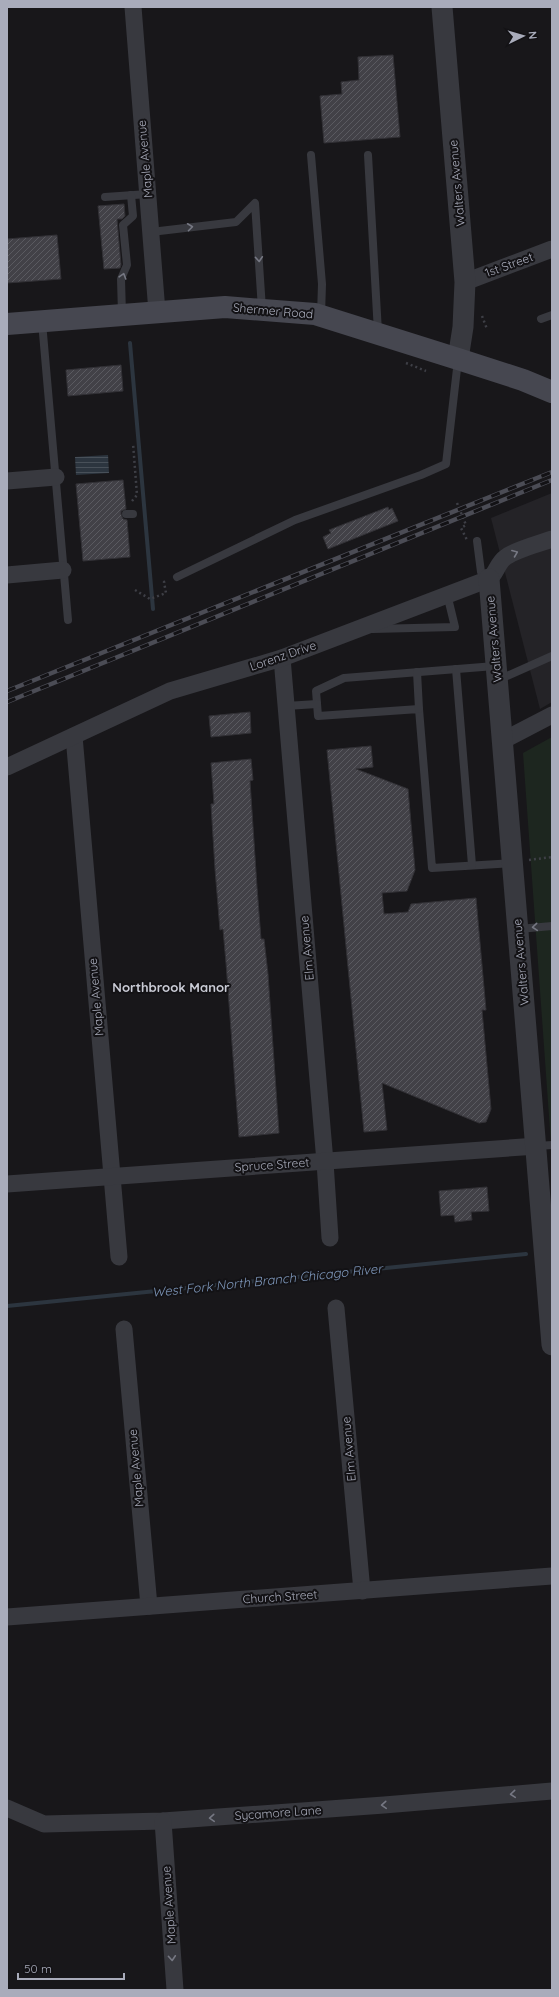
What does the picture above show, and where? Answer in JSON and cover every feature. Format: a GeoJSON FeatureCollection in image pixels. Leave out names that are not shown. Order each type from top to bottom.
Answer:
{"type":"FeatureCollection","features":[{"type":"Feature","properties":{"kind":"main road","name":"Shermer Road"},"geometry":{"type":"LineString","coordinates":[[7,324],[226,307],[262,309],[321,316],[523,380],[552,392]]}},
{"type":"Feature","properties":{"kind":"street","name":"Maple Avenue"},"geometry":{"type":"LineString","coordinates":[[133,7],[157,312]]}},
{"type":"Feature","properties":{"kind":"street","name":"Walters Avenue"},"geometry":{"type":"LineString","coordinates":[[442,7],[465,282],[463,327],[458,359]]}},
{"type":"Feature","properties":{"kind":"street","name":"1st Street"},"geometry":{"type":"LineString","coordinates":[[465,282],[552,249]]}},
{"type":"Feature","properties":{"kind":"street"},"geometry":{"type":"LineString","coordinates":[[7,481],[56,477]]}},
{"type":"Feature","properties":{"kind":"street"},"geometry":{"type":"LineString","coordinates":[[488,579],[494,575],[500,563],[506,557],[552,539]]}},
{"type":"Feature","properties":{"kind":"street"},"geometry":{"type":"LineString","coordinates":[[7,575],[63,570]]}},
{"type":"Feature","properties":{"kind":"street","name":"Walters Avenue"},"geometry":{"type":"LineString","coordinates":[[488,579],[502,741],[521,862],[518,929],[544,1146],[544,1230],[552,1345]]}},
{"type":"Feature","properties":{"kind":"street","name":"Lorenz Drive"},"geometry":{"type":"LineString","coordinates":[[7,767],[170,691],[282,658],[488,579]]}},
{"type":"Feature","properties":{"kind":"street","name":"Elm Avenue"},"geometry":{"type":"LineString","coordinates":[[282,658],[325,1162],[330,1238]]}},
{"type":"Feature","properties":{"kind":"street"},"geometry":{"type":"LineString","coordinates":[[502,741],[552,715]]}},
{"type":"Feature","properties":{"kind":"street","name":"Maple Avenue"},"geometry":{"type":"LineString","coordinates":[[74,736],[119,1257]]}},
{"type":"Feature","properties":{"kind":"street","name":"Spruce Street"},"geometry":{"type":"LineString","coordinates":[[7,1184],[544,1146]]}},
{"type":"Feature","properties":{"kind":"street","name":"Elm Avenue"},"geometry":{"type":"LineString","coordinates":[[336,1308],[362,1590]]}},
{"type":"Feature","properties":{"kind":"street","name":"Maple Avenue"},"geometry":{"type":"LineString","coordinates":[[124,1329],[148,1606]]}},
{"type":"Feature","properties":{"kind":"street","name":"Church Street"},"geometry":{"type":"LineString","coordinates":[[7,1617],[552,1576]]}},
{"type":"Feature","properties":{"kind":"street","name":"Sycamore Lane"},"geometry":{"type":"LineString","coordinates":[[7,1808],[44,1824],[163,1821],[552,1791]]}},
{"type":"Feature","properties":{"kind":"street","name":"Maple Avenue"},"geometry":{"type":"LineString","coordinates":[[163,1821],[175,1990]]}},
{"type":"Feature","properties":{"kind":"lane"},"geometry":{"type":"LineString","coordinates":[[312,154],[322,284],[321,316]]}},
{"type":"Feature","properties":{"kind":"lane"},"geometry":{"type":"LineString","coordinates":[[368,155],[379,334]]}},
{"type":"Feature","properties":{"kind":"lane"},"geometry":{"type":"LineString","coordinates":[[105,198],[148,194]]}},
{"type":"Feature","properties":{"kind":"lane"},"geometry":{"type":"LineString","coordinates":[[122,315],[121,279],[127,265],[123,225],[133,216],[131,195]]}},
{"type":"Feature","properties":{"kind":"lane"},"geometry":{"type":"LineString","coordinates":[[151,232],[236,222],[255,202],[262,309]]}},
{"type":"Feature","properties":{"kind":"lane"},"geometry":{"type":"LineString","coordinates":[[541,319],[552,315]]}},
{"type":"Feature","properties":{"kind":"lane"},"geometry":{"type":"LineString","coordinates":[[42,321],[68,620]]}},
{"type":"Feature","properties":{"kind":"lane"},"geometry":{"type":"LineString","coordinates":[[177,577],[295,520],[421,475],[446,464],[458,359]]}},
{"type":"Feature","properties":{"kind":"lane"},"geometry":{"type":"LineString","coordinates":[[473,543],[481,572],[488,579]]}},
{"type":"Feature","properties":{"kind":"lane"},"geometry":{"type":"LineString","coordinates":[[355,630],[455,627],[447,594]]}},
{"type":"Feature","properties":{"kind":"lane"},"geometry":{"type":"LineString","coordinates":[[419,709],[318,716],[316,691],[344,678],[456,669],[497,673],[552,656]]}},
{"type":"Feature","properties":{"kind":"lane"},"geometry":{"type":"LineString","coordinates":[[456,669],[472,865]]}},
{"type":"Feature","properties":{"kind":"lane"},"geometry":{"type":"LineString","coordinates":[[417,672],[432,868],[521,862]]}},
{"type":"Feature","properties":{"kind":"lane"},"geometry":{"type":"LineString","coordinates":[[286,706],[317,704]]}},
{"type":"Feature","properties":{"kind":"lane"},"geometry":{"type":"LineString","coordinates":[[518,929],[552,926]]}},
{"type":"Feature","properties":{"kind":"path"},"geometry":{"type":"LineString","coordinates":[[404,362],[426,371]]}},
{"type":"Feature","properties":{"kind":"path"},"geometry":{"type":"LineString","coordinates":[[132,501],[137,495],[133,443]]}},
{"type":"Feature","properties":{"kind":"path"},"geometry":{"type":"LineString","coordinates":[[457,503],[466,526],[461,528],[473,543]]}},
{"type":"Feature","properties":{"kind":"path"},"geometry":{"type":"LineString","coordinates":[[135,590],[151,599],[163,594]]}},
{"type":"Feature","properties":{"kind":"path"},"geometry":{"type":"LineString","coordinates":[[521,862],[552,857]]}},
{"type":"Feature","properties":{"kind":"shaded area"},"geometry":{"type":"Polygon","coordinates":[[[108,455],[109,473],[76,475],[75,457],[108,455]]]}},
{"type":"Feature","properties":{"kind":"shaded area"},"geometry":{"type":"Polygon","coordinates":[[[552,493],[552,702],[540,709],[491,518],[552,493]]]}},
{"type":"Feature","properties":{"kind":"shaded area"},"geometry":{"type":"Polygon","coordinates":[[[552,737],[552,1158],[523,753],[552,737]]]}},
{"type":"Feature","properties":{"kind":"building"},"geometry":{"type":"Polygon","coordinates":[[[393,55],[400,137],[324,143],[320,96],[342,94],[341,82],[359,80],[358,57],[393,55]]]}},
{"type":"Feature","properties":{"kind":"building"},"geometry":{"type":"Polygon","coordinates":[[[124,204],[125,216],[122,219],[117,219],[121,265],[120,268],[104,269],[98,206],[124,204]]]}},
{"type":"Feature","properties":{"kind":"building"},"geometry":{"type":"Polygon","coordinates":[[[57,235],[61,279],[7,283],[7,239],[57,235]]]}},
{"type":"Feature","properties":{"kind":"building"},"geometry":{"type":"Polygon","coordinates":[[[121,365],[123,391],[68,396],[66,370],[121,365]]]}},
{"type":"Feature","properties":{"kind":"building"},"geometry":{"type":"Polygon","coordinates":[[[123,480],[126,509],[121,511],[121,514],[123,519],[127,520],[130,557],[83,561],[76,484],[123,480]]]}},
{"type":"Feature","properties":{"kind":"building"},"geometry":{"type":"Polygon","coordinates":[[[388,507],[389,510],[392,508],[398,521],[328,549],[323,537],[331,533],[329,530],[388,507]]]}},
{"type":"Feature","properties":{"kind":"building"},"geometry":{"type":"Polygon","coordinates":[[[250,712],[251,733],[211,737],[209,716],[250,712]]]}},
{"type":"Feature","properties":{"kind":"building"},"geometry":{"type":"Polygon","coordinates":[[[371,746],[373,767],[356,769],[408,789],[415,870],[407,891],[382,893],[384,914],[408,912],[411,904],[476,898],[486,1010],[482,1010],[491,1109],[486,1122],[479,1123],[382,1083],[387,1130],[364,1132],[327,750],[371,746]]]}},
{"type":"Feature","properties":{"kind":"building"},"geometry":{"type":"Polygon","coordinates":[[[251,759],[253,780],[250,781],[257,887],[261,939],[264,939],[268,974],[279,1133],[239,1137],[223,929],[220,930],[215,869],[211,804],[214,804],[211,763],[251,759]]]}},
{"type":"Feature","properties":{"kind":"building"},"geometry":{"type":"Polygon","coordinates":[[[487,1187],[489,1211],[471,1212],[472,1220],[455,1222],[454,1215],[441,1216],[439,1191],[487,1187]]]}},
{"type":"Feature","properties":{"kind":"waterway"},"geometry":{"type":"LineString","coordinates":[[130,343],[153,609]]}},
{"type":"Feature","properties":{"kind":"waterway","name":"West Fork North Branch Chicago River"},"geometry":{"type":"LineString","coordinates":[[7,1306],[526,1254]]}},
{"type":"Feature","properties":{"kind":"railway"},"geometry":{"type":"LineString","coordinates":[[7,691],[552,472]]}},
{"type":"Feature","properties":{"kind":"railway"},"geometry":{"type":"LineString","coordinates":[[7,702],[552,480]]}},
{"type":"Feature","properties":{"kind":"district","name":"Northbrook Manor"},"geometry":{"type":"Point","coordinates":[171,987]}}]}
